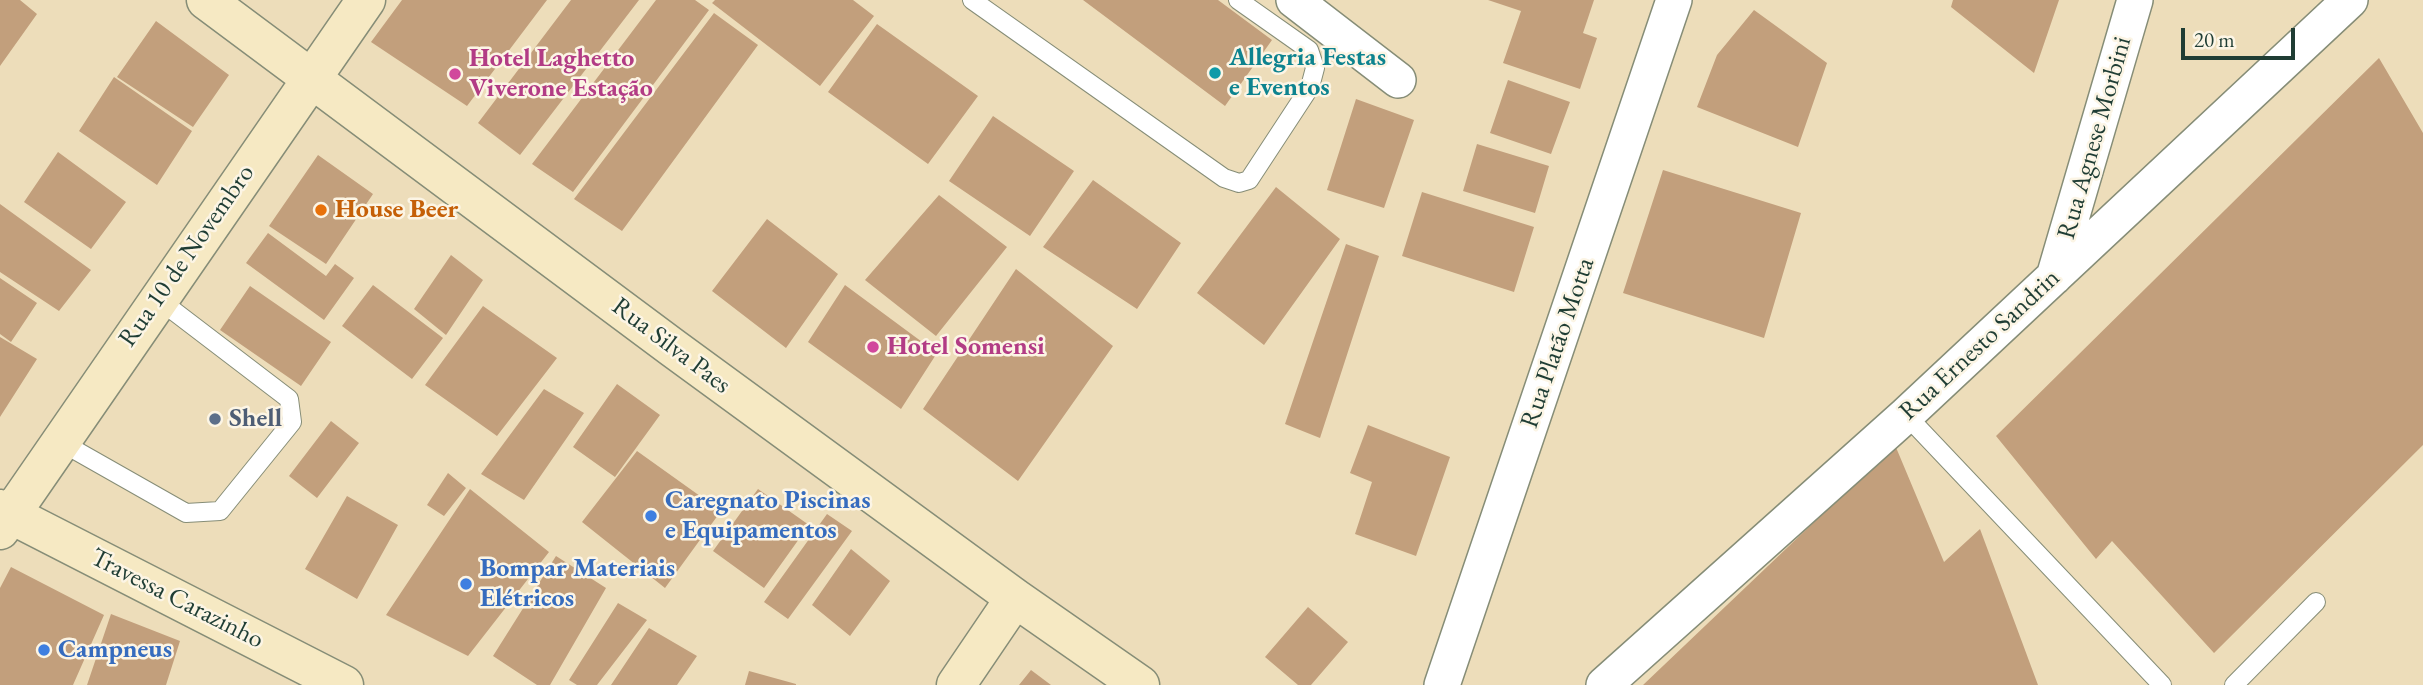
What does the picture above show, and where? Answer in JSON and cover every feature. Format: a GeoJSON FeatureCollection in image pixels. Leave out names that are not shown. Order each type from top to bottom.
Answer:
{"type":"FeatureCollection","features":[{"type":"Feature","properties":{"kind":"main road","name":"Rua Silva Paes"},"geometry":{"type":"LineString","coordinates":[[206,0],[673,348],[1015,598],[1140,685]]}},
{"type":"Feature","properties":{"kind":"main road","name":"Rua 10 de Novembro"},"geometry":{"type":"LineString","coordinates":[[3,518],[366,0]]}},
{"type":"Feature","properties":{"kind":"main road","name":"Travessa Carazinho"},"geometry":{"type":"LineString","coordinates":[[3,518],[344,685]]}},
{"type":"Feature","properties":{"kind":"main road"},"geometry":{"type":"LineString","coordinates":[[956,685],[1015,598]]}},
{"type":"Feature","properties":{"kind":"street"},"geometry":{"type":"LineString","coordinates":[[1294,0],[1398,80]]}},
{"type":"Feature","properties":{"kind":"street","name":"Rua Platão Motta"},"geometry":{"type":"LineString","coordinates":[[1443,685],[1674,0]]}},
{"type":"Feature","properties":{"kind":"street","name":"Rua Agnese Morbini"},"geometry":{"type":"LineString","coordinates":[[2054,277],[2135,0]]}},
{"type":"Feature","properties":{"kind":"street","name":"Rua Ernesto Sandrin"},"geometry":{"type":"LineString","coordinates":[[1604,685],[1906,415],[2350,0]]}},
{"type":"Feature","properties":{"kind":"lane"},"geometry":{"type":"LineString","coordinates":[[972,0],[1224,178],[1239,183],[1249,180],[1310,87],[1315,68],[1309,50],[1238,0]]}},
{"type":"Feature","properties":{"kind":"lane"},"geometry":{"type":"LineString","coordinates":[[59,441],[186,513],[220,511],[292,422],[289,399],[158,299]]}},
{"type":"Feature","properties":{"kind":"lane"},"geometry":{"type":"LineString","coordinates":[[1906,415],[2162,685]]}},
{"type":"Feature","properties":{"kind":"lane"},"geometry":{"type":"LineString","coordinates":[[2234,685],[2316,603]]}},
{"type":"Feature","properties":{"kind":"building"},"geometry":{"type":"Polygon","coordinates":[[[0,0],[20,0],[37,14],[0,66],[0,0]]]}},
{"type":"Feature","properties":{"kind":"building","name":"Hotel Laghetto Viverone Estação"},"geometry":{"type":"Polygon","coordinates":[[[402,0],[547,0],[467,106],[371,42],[402,0]]]}},
{"type":"Feature","properties":{"kind":"building"},"geometry":{"type":"Polygon","coordinates":[[[571,0],[639,0],[520,155],[478,123],[571,0]]]}},
{"type":"Feature","properties":{"kind":"building"},"geometry":{"type":"Polygon","coordinates":[[[656,0],[695,0],[709,10],[573,192],[532,164],[656,0]]]}},
{"type":"Feature","properties":{"kind":"building"},"geometry":{"type":"Polygon","coordinates":[[[715,0],[853,0],[874,16],[820,86],[712,3],[715,0]]]}},
{"type":"Feature","properties":{"kind":"building","name":"Allegria Festas e Eventos"},"geometry":{"type":"Polygon","coordinates":[[[1083,0],[1218,0],[1272,40],[1225,106],[1083,0]]]}},
{"type":"Feature","properties":{"kind":"building"},"geometry":{"type":"Polygon","coordinates":[[[1488,0],[1594,0],[1583,33],[1597,38],[1580,89],[1503,63],[1521,11],[1488,0]]]}},
{"type":"Feature","properties":{"kind":"building"},"geometry":{"type":"Polygon","coordinates":[[[1953,0],[2059,0],[2034,73],[1951,7],[1953,0]]]}},
{"type":"Feature","properties":{"kind":"building"},"geometry":{"type":"Polygon","coordinates":[[[1754,10],[1827,63],[1798,147],[1697,107],[1717,55],[1754,10]]]}},
{"type":"Feature","properties":{"kind":"building"},"geometry":{"type":"Polygon","coordinates":[[[714,13],[758,45],[622,231],[574,199],[714,13]]]}},
{"type":"Feature","properties":{"kind":"building"},"geometry":{"type":"Polygon","coordinates":[[[156,21],[229,75],[193,127],[117,77],[156,21]]]}},
{"type":"Feature","properties":{"kind":"building"},"geometry":{"type":"Polygon","coordinates":[[[877,24],[978,96],[928,164],[828,92],[877,24]]]}},
{"type":"Feature","properties":{"kind":"building"},"geometry":{"type":"Polygon","coordinates":[[[2379,58],[2423,133],[2423,445],[2214,653],[2112,541],[2096,559],[1996,436],[2379,58]]]}},
{"type":"Feature","properties":{"kind":"building"},"geometry":{"type":"Polygon","coordinates":[[[114,77],[192,131],[157,185],[79,131],[114,77]]]}},
{"type":"Feature","properties":{"kind":"building"},"geometry":{"type":"Polygon","coordinates":[[[1508,80],[1570,102],[1551,154],[1490,133],[1508,80]]]}},
{"type":"Feature","properties":{"kind":"building"},"geometry":{"type":"Polygon","coordinates":[[[1356,99],[1414,120],[1384,208],[1327,190],[1356,99]]]}},
{"type":"Feature","properties":{"kind":"building"},"geometry":{"type":"Polygon","coordinates":[[[993,116],[1074,171],[1030,236],[949,181],[993,116]]]}},
{"type":"Feature","properties":{"kind":"building"},"geometry":{"type":"Polygon","coordinates":[[[1477,144],[1549,166],[1535,213],[1463,191],[1477,144]]]}},
{"type":"Feature","properties":{"kind":"building"},"geometry":{"type":"Polygon","coordinates":[[[58,152],[126,202],[91,249],[24,202],[58,152]]]}},
{"type":"Feature","properties":{"kind":"building","name":"House Beer"},"geometry":{"type":"Polygon","coordinates":[[[318,155],[373,194],[326,264],[269,226],[318,155]]]}},
{"type":"Feature","properties":{"kind":"building"},"geometry":{"type":"Polygon","coordinates":[[[1663,170],[1801,213],[1764,338],[1623,293],[1663,170]]]}},
{"type":"Feature","properties":{"kind":"building"},"geometry":{"type":"Polygon","coordinates":[[[1093,180],[1181,243],[1137,309],[1043,247],[1093,180]]]}},
{"type":"Feature","properties":{"kind":"building"},"geometry":{"type":"Polygon","coordinates":[[[1276,187],[1340,239],[1264,345],[1197,293],[1276,187]]]}},
{"type":"Feature","properties":{"kind":"building"},"geometry":{"type":"Polygon","coordinates":[[[1422,192],[1534,227],[1514,292],[1402,256],[1422,192]]]}},
{"type":"Feature","properties":{"kind":"building"},"geometry":{"type":"Polygon","coordinates":[[[939,195],[1007,247],[936,336],[865,280],[939,195]]]}},
{"type":"Feature","properties":{"kind":"building"},"geometry":{"type":"Polygon","coordinates":[[[0,204],[91,270],[59,311],[0,272],[0,204]]]}},
{"type":"Feature","properties":{"kind":"building"},"geometry":{"type":"Polygon","coordinates":[[[767,219],[838,274],[786,348],[712,291],[767,219]]]}},
{"type":"Feature","properties":{"kind":"building"},"geometry":{"type":"Polygon","coordinates":[[[268,233],[326,276],[335,264],[354,278],[324,320],[246,263],[268,233]]]}},
{"type":"Feature","properties":{"kind":"building"},"geometry":{"type":"Polygon","coordinates":[[[1346,244],[1379,256],[1320,438],[1285,424],[1346,244]]]}},
{"type":"Feature","properties":{"kind":"building"},"geometry":{"type":"Polygon","coordinates":[[[451,255],[483,280],[446,335],[414,309],[451,255]]]}},
{"type":"Feature","properties":{"kind":"building"},"geometry":{"type":"Polygon","coordinates":[[[1016,269],[1113,346],[1018,481],[923,409],[1016,269]]]}},
{"type":"Feature","properties":{"kind":"building"},"geometry":{"type":"Polygon","coordinates":[[[0,278],[37,303],[11,342],[0,334],[0,278]]]}},
{"type":"Feature","properties":{"kind":"building"},"geometry":{"type":"Polygon","coordinates":[[[373,285],[443,338],[412,379],[342,326],[373,285]]]}},
{"type":"Feature","properties":{"kind":"building","name":"Hotel Somensi"},"geometry":{"type":"Polygon","coordinates":[[[845,285],[937,353],[901,409],[808,342],[845,285]]]}},
{"type":"Feature","properties":{"kind":"building"},"geometry":{"type":"Polygon","coordinates":[[[250,286],[331,342],[301,386],[220,330],[250,286]]]}},
{"type":"Feature","properties":{"kind":"building"},"geometry":{"type":"Polygon","coordinates":[[[483,306],[557,358],[497,436],[425,385],[483,306]]]}},
{"type":"Feature","properties":{"kind":"building"},"geometry":{"type":"Polygon","coordinates":[[[0,337],[37,359],[0,417],[0,337]]]}},
{"type":"Feature","properties":{"kind":"building"},"geometry":{"type":"Polygon","coordinates":[[[617,384],[660,415],[615,477],[573,447],[617,384]]]}},
{"type":"Feature","properties":{"kind":"building"},"geometry":{"type":"Polygon","coordinates":[[[544,389],[584,413],[524,500],[481,474],[544,389]]]}},
{"type":"Feature","properties":{"kind":"building"},"geometry":{"type":"Polygon","coordinates":[[[331,421],[359,443],[317,498],[289,476],[331,421]]]}},
{"type":"Feature","properties":{"kind":"building"},"geometry":{"type":"Polygon","coordinates":[[[1368,425],[1450,457],[1416,556],[1355,534],[1372,482],[1350,473],[1368,425]]]}},
{"type":"Feature","properties":{"kind":"building"},"geometry":{"type":"Polygon","coordinates":[[[1895,445],[1944,562],[1980,529],[2038,685],[1643,685],[1895,445]]]}},
{"type":"Feature","properties":{"kind":"building","name":"Caregnato Piscinas e Equipamentos"},"geometry":{"type":"Polygon","coordinates":[[[637,451],[721,511],[665,588],[582,522],[637,451]]]}},
{"type":"Feature","properties":{"kind":"building"},"geometry":{"type":"Polygon","coordinates":[[[448,473],[466,488],[444,516],[427,505],[448,473]]]}},
{"type":"Feature","properties":{"kind":"building","name":"Bompar Materiais Elétricos"},"geometry":{"type":"Polygon","coordinates":[[[470,489],[549,552],[468,656],[386,615],[470,489]]]}},
{"type":"Feature","properties":{"kind":"building"},"geometry":{"type":"Polygon","coordinates":[[[758,489],[809,525],[764,588],[713,551],[758,489]]]}},
{"type":"Feature","properties":{"kind":"building"},"geometry":{"type":"Polygon","coordinates":[[[347,496],[398,525],[357,599],[305,569],[347,496]]]}},
{"type":"Feature","properties":{"kind":"building"},"geometry":{"type":"Polygon","coordinates":[[[827,514],[852,531],[788,619],[764,602],[827,514]]]}},
{"type":"Feature","properties":{"kind":"building"},"geometry":{"type":"Polygon","coordinates":[[[851,549],[890,581],[850,636],[812,605],[851,549]]]}},
{"type":"Feature","properties":{"kind":"building"},"geometry":{"type":"Polygon","coordinates":[[[556,556],[606,588],[550,685],[537,685],[493,656],[556,556]]]}},
{"type":"Feature","properties":{"kind":"building","name":"Campneus"},"geometry":{"type":"Polygon","coordinates":[[[11,567],[104,615],[73,685],[0,685],[0,588],[11,567]]]}},
{"type":"Feature","properties":{"kind":"building"},"geometry":{"type":"Polygon","coordinates":[[[618,603],[647,620],[597,685],[577,685],[569,680],[618,603]]]}},
{"type":"Feature","properties":{"kind":"building"},"geometry":{"type":"Polygon","coordinates":[[[1308,607],[1348,642],[1311,685],[1298,685],[1265,657],[1308,607]]]}},
{"type":"Feature","properties":{"kind":"building"},"geometry":{"type":"Polygon","coordinates":[[[111,614],[180,641],[166,685],[87,685],[111,614]]]}},
{"type":"Feature","properties":{"kind":"building"},"geometry":{"type":"Polygon","coordinates":[[[649,628],[697,656],[677,685],[611,685],[649,628]]]}},
{"type":"Feature","properties":{"kind":"building"},"geometry":{"type":"Polygon","coordinates":[[[1031,670],[1051,685],[1019,685],[1031,670]]]}},
{"type":"Feature","properties":{"kind":"building"},"geometry":{"type":"Polygon","coordinates":[[[749,671],[796,684],[796,685],[745,685],[749,671]]]}},
{"type":"Feature","properties":{"kind":"place","name":"Allegria Festas e Eventos"},"geometry":{"type":"Point","coordinates":[1215,73]}},
{"type":"Feature","properties":{"kind":"place","name":"Hotel Laghetto Viverone Estação"},"geometry":{"type":"Point","coordinates":[455,74]}},
{"type":"Feature","properties":{"kind":"place","name":"House Beer"},"geometry":{"type":"Point","coordinates":[321,210]}},
{"type":"Feature","properties":{"kind":"place","name":"Hotel Somensi"},"geometry":{"type":"Point","coordinates":[873,347]}},
{"type":"Feature","properties":{"kind":"place","name":"Shell"},"geometry":{"type":"Point","coordinates":[215,419]}},
{"type":"Feature","properties":{"kind":"place","name":"Caregnato Piscinas e Equipamentos"},"geometry":{"type":"Point","coordinates":[651,516]}},
{"type":"Feature","properties":{"kind":"place","name":"Bompar Materiais Elétricos"},"geometry":{"type":"Point","coordinates":[466,584]}},
{"type":"Feature","properties":{"kind":"place","name":"Campneus"},"geometry":{"type":"Point","coordinates":[44,650]}}]}
